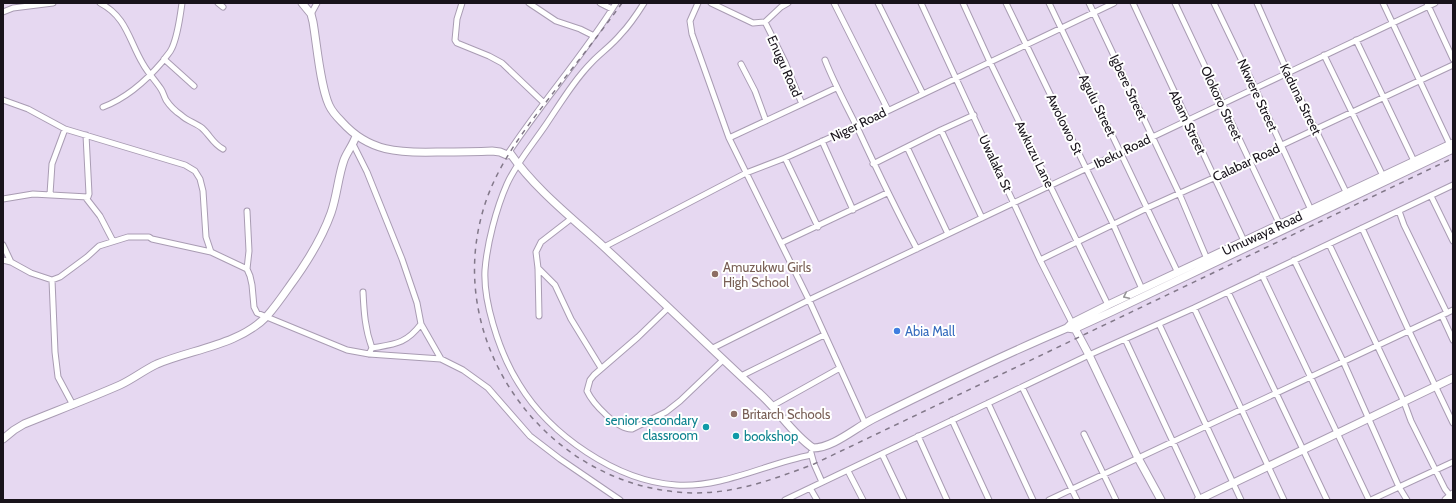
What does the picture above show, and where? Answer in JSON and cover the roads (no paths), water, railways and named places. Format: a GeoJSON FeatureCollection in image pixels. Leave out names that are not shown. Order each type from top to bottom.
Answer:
{"type":"FeatureCollection","features":[{"type":"Feature","properties":{"kind":"street"},"geometry":{"type":"LineString","coordinates":[[3,12],[13,8],[53,3]]}},
{"type":"Feature","properties":{"kind":"street"},"geometry":{"type":"LineString","coordinates":[[100,3],[109,8],[120,20],[130,36],[136,52],[150,76],[162,91],[165,99],[171,107],[183,117],[201,127],[216,145],[223,149]]}},
{"type":"Feature","properties":{"kind":"street"},"geometry":{"type":"LineString","coordinates":[[103,108],[115,103],[127,95],[150,76],[170,52],[174,43],[182,3]]}},
{"type":"Feature","properties":{"kind":"street"},"geometry":{"type":"LineString","coordinates":[[218,3],[223,7]]}},
{"type":"Feature","properties":{"kind":"street"},"geometry":{"type":"LineString","coordinates":[[302,3],[314,22],[324,89],[329,105],[336,116],[356,136],[366,142],[406,153],[492,151],[507,155],[510,153],[518,165],[549,198],[604,247],[711,350],[761,394],[812,451],[822,482]]}},
{"type":"Feature","properties":{"kind":"street"},"geometry":{"type":"LineString","coordinates":[[310,14],[317,3]]}},
{"type":"Feature","properties":{"kind":"street"},"geometry":{"type":"LineString","coordinates":[[462,3],[457,19],[455,40],[457,43],[502,63],[543,102]]}},
{"type":"Feature","properties":{"kind":"street"},"geometry":{"type":"LineString","coordinates":[[529,3],[556,21],[580,29],[594,36]]}},
{"type":"Feature","properties":{"kind":"street"},"geometry":{"type":"LineString","coordinates":[[600,3],[612,9]]}},
{"type":"Feature","properties":{"kind":"street"},"geometry":{"type":"LineString","coordinates":[[507,155],[543,102],[594,36],[616,3]]}},
{"type":"Feature","properties":{"kind":"street"},"geometry":{"type":"LineString","coordinates":[[644,3],[621,35],[593,61],[577,80],[518,165],[507,184],[492,230],[485,271],[488,306],[500,348],[519,384],[550,422],[576,444],[600,461],[634,476],[658,484],[698,486],[733,478],[795,458],[820,448],[865,423],[973,369],[1016,349],[1071,327],[1089,355],[1138,458],[1161,500]]}},
{"type":"Feature","properties":{"kind":"street"},"geometry":{"type":"LineString","coordinates":[[698,3],[690,21],[692,34],[729,138],[809,300],[865,423]]}},
{"type":"Feature","properties":{"kind":"street"},"geometry":{"type":"LineString","coordinates":[[711,3],[753,23],[764,22]]}},
{"type":"Feature","properties":{"kind":"street","name":"Enugu Road"},"geometry":{"type":"LineString","coordinates":[[788,3],[781,7],[764,22],[785,62],[802,104],[836,88]]}},
{"type":"Feature","properties":{"kind":"street"},"geometry":{"type":"LineString","coordinates":[[834,3],[888,110]]}},
{"type":"Feature","properties":{"kind":"street"},"geometry":{"type":"LineString","coordinates":[[878,3],[923,94]]}},
{"type":"Feature","properties":{"kind":"street","name":"Uwalaka St"},"geometry":{"type":"LineString","coordinates":[[921,3],[1071,327]]}},
{"type":"Feature","properties":{"kind":"street","name":"Awkuzu Lane"},"geometry":{"type":"LineString","coordinates":[[963,3],[1108,305]]}},
{"type":"Feature","properties":{"kind":"street","name":"Awolowo St"},"geometry":{"type":"LineString","coordinates":[[1006,3],[1113,224],[1142,289]]}},
{"type":"Feature","properties":{"kind":"street","name":"Agulu Street"},"geometry":{"type":"LineString","coordinates":[[1049,3],[1178,273]]}},
{"type":"Feature","properties":{"kind":"street","name":"Igbere Street"},"geometry":{"type":"LineString","coordinates":[[1089,3],[1179,193],[1207,259]]}},
{"type":"Feature","properties":{"kind":"street","name":"Niger Road"},"geometry":{"type":"LineString","coordinates":[[604,247],[746,173],[785,158],[856,126],[1114,3]]}},
{"type":"Feature","properties":{"kind":"street","name":"Abam Street"},"geometry":{"type":"LineString","coordinates":[[1133,3],[1246,244]]}},
{"type":"Feature","properties":{"kind":"street","name":"Olokoro Street"},"geometry":{"type":"LineString","coordinates":[[1175,3],[1280,225]]}},
{"type":"Feature","properties":{"kind":"street","name":"Nkwere Street"},"geometry":{"type":"LineString","coordinates":[[1214,3],[1282,145],[1311,210]]}},
{"type":"Feature","properties":{"kind":"street","name":"Kaduna Street"},"geometry":{"type":"LineString","coordinates":[[1256,3],[1288,73],[1348,196]]}},
{"type":"Feature","properties":{"kind":"street"},"geometry":{"type":"LineString","coordinates":[[1383,3],[1452,146]]}},
{"type":"Feature","properties":{"kind":"street","name":"Ibeku Road"},"geometry":{"type":"LineString","coordinates":[[711,350],[809,300],[1435,3]]}},
{"type":"Feature","properties":{"kind":"street"},"geometry":{"type":"LineString","coordinates":[[1428,5],[1453,59]]}},
{"type":"Feature","properties":{"kind":"street"},"geometry":{"type":"LineString","coordinates":[[1356,40],[1414,161]]}},
{"type":"Feature","properties":{"kind":"street"},"geometry":{"type":"LineString","coordinates":[[1324,55],[1384,176]]}},
{"type":"Feature","properties":{"kind":"street"},"geometry":{"type":"LineString","coordinates":[[164,59],[194,86]]}},
{"type":"Feature","properties":{"kind":"street"},"geometry":{"type":"LineString","coordinates":[[824,60],[887,193],[917,249]]}},
{"type":"Feature","properties":{"kind":"street"},"geometry":{"type":"LineString","coordinates":[[741,64],[755,91],[766,121]]}},
{"type":"Feature","properties":{"kind":"street","name":"Calabar Road"},"geometry":{"type":"LineString","coordinates":[[1040,260],[1113,224],[1249,162],[1315,129],[1453,65]]}},
{"type":"Feature","properties":{"kind":"street"},"geometry":{"type":"LineString","coordinates":[[3,100],[28,109],[65,129],[185,165],[195,171],[200,179],[203,191],[206,237],[211,252]]}},
{"type":"Feature","properties":{"kind":"street"},"geometry":{"type":"LineString","coordinates":[[729,138],[802,104]]}},
{"type":"Feature","properties":{"kind":"street"},"geometry":{"type":"LineString","coordinates":[[873,164],[974,115]]}},
{"type":"Feature","properties":{"kind":"street"},"geometry":{"type":"LineString","coordinates":[[50,194],[52,164],[65,129]]}},
{"type":"Feature","properties":{"kind":"street"},"geometry":{"type":"LineString","coordinates":[[941,130],[982,218]]}},
{"type":"Feature","properties":{"kind":"street"},"geometry":{"type":"LineString","coordinates":[[86,135],[90,194],[86,198]]}},
{"type":"Feature","properties":{"kind":"street"},"geometry":{"type":"LineString","coordinates":[[3,439],[24,424],[121,384],[155,365],[235,338],[267,316],[307,262],[320,239],[331,213],[344,158],[356,136]]}},
{"type":"Feature","properties":{"kind":"street"},"geometry":{"type":"LineString","coordinates":[[822,141],[853,210]]}},
{"type":"Feature","properties":{"kind":"street"},"geometry":{"type":"LineString","coordinates":[[353,144],[367,172],[402,259],[418,303],[422,324],[441,359]]}},
{"type":"Feature","properties":{"kind":"street","name":"Umuwaya Road"},"geometry":{"type":"LineString","coordinates":[[1071,327],[1108,305],[1207,259],[1246,244],[1311,210],[1348,196],[1414,161],[1452,146]]}},
{"type":"Feature","properties":{"kind":"street","name":"Umuwaya Road"},"geometry":{"type":"LineString","coordinates":[[1071,327],[1452,146]]}},
{"type":"Feature","properties":{"kind":"street"},"geometry":{"type":"LineString","coordinates":[[907,147],[948,234]]}},
{"type":"Feature","properties":{"kind":"street"},"geometry":{"type":"LineString","coordinates":[[785,158],[818,227]]}},
{"type":"Feature","properties":{"kind":"street"},"geometry":{"type":"LineString","coordinates":[[785,500],[1089,355],[1194,308],[1453,185]]}},
{"type":"Feature","properties":{"kind":"street"},"geometry":{"type":"LineString","coordinates":[[781,243],[818,227],[887,193]]}},
{"type":"Feature","properties":{"kind":"street"},"geometry":{"type":"LineString","coordinates":[[3,199],[33,194],[50,194],[86,198],[100,216],[113,241]]}},
{"type":"Feature","properties":{"kind":"street"},"geometry":{"type":"LineString","coordinates":[[1431,196],[1453,241]]}},
{"type":"Feature","properties":{"kind":"street"},"geometry":{"type":"LineString","coordinates":[[247,211],[249,251],[246,268],[250,276],[254,307],[257,313],[347,350],[369,354],[441,359],[463,370],[488,388],[530,436],[560,459],[620,500]]}},
{"type":"Feature","properties":{"kind":"street"},"geometry":{"type":"LineString","coordinates":[[1399,211],[1444,314],[1453,340]]}},
{"type":"Feature","properties":{"kind":"street"},"geometry":{"type":"LineString","coordinates":[[539,316],[538,268],[536,252],[542,242],[572,218]]}},
{"type":"Feature","properties":{"kind":"street"},"geometry":{"type":"LineString","coordinates":[[1362,228],[1453,423]]}},
{"type":"Feature","properties":{"kind":"street"},"geometry":{"type":"LineString","coordinates":[[3,260],[11,262],[31,273],[52,280],[60,277],[99,246],[128,237],[149,237],[152,239],[211,252],[246,268]]}},
{"type":"Feature","properties":{"kind":"street"},"geometry":{"type":"LineString","coordinates":[[1329,244],[1404,402],[1411,421],[1437,470],[1445,489],[1451,497]]}},
{"type":"Feature","properties":{"kind":"street"},"geometry":{"type":"LineString","coordinates":[[3,245],[11,262]]}},
{"type":"Feature","properties":{"kind":"street"},"geometry":{"type":"LineString","coordinates":[[1294,260],[1343,361],[1399,487],[1407,500]]}},
{"type":"Feature","properties":{"kind":"street"},"geometry":{"type":"LineString","coordinates":[[538,268],[555,285],[571,319],[601,368]]}},
{"type":"Feature","properties":{"kind":"street"},"geometry":{"type":"LineString","coordinates":[[1262,275],[1309,377],[1370,500],[1453,462]]}},
{"type":"Feature","properties":{"kind":"street"},"geometry":{"type":"LineString","coordinates":[[52,280],[55,352],[58,377],[73,404]]}},
{"type":"Feature","properties":{"kind":"street"},"geometry":{"type":"LineString","coordinates":[[363,292],[364,319],[372,348],[369,354]]}},
{"type":"Feature","properties":{"kind":"street"},"geometry":{"type":"LineString","coordinates":[[1228,292],[1327,500]]}},
{"type":"Feature","properties":{"kind":"street"},"geometry":{"type":"LineString","coordinates":[[668,308],[638,337],[601,368],[590,380],[587,391],[605,413],[620,426],[632,429],[680,401],[723,360]]}},
{"type":"Feature","properties":{"kind":"street"},"geometry":{"type":"LineString","coordinates":[[1194,308],[1284,500]]}},
{"type":"Feature","properties":{"kind":"street"},"geometry":{"type":"LineString","coordinates":[[1049,500],[1453,310]]}},
{"type":"Feature","properties":{"kind":"street"},"geometry":{"type":"LineString","coordinates":[[372,348],[395,345],[415,333],[422,324]]}},
{"type":"Feature","properties":{"kind":"street"},"geometry":{"type":"LineString","coordinates":[[1159,324],[1241,500]]}},
{"type":"Feature","properties":{"kind":"street"},"geometry":{"type":"LineString","coordinates":[[741,376],[824,335]]}},
{"type":"Feature","properties":{"kind":"street"},"geometry":{"type":"LineString","coordinates":[[1125,339],[1199,500],[1337,432],[1453,378]]}},
{"type":"Feature","properties":{"kind":"street"},"geometry":{"type":"LineString","coordinates":[[772,406],[840,368]]}},
{"type":"Feature","properties":{"kind":"street"},"geometry":{"type":"LineString","coordinates":[[1022,387],[1077,500]]}},
{"type":"Feature","properties":{"kind":"street"},"geometry":{"type":"LineString","coordinates":[[988,403],[1033,500]]}},
{"type":"Feature","properties":{"kind":"street"},"geometry":{"type":"LineString","coordinates":[[952,420],[989,500]]}},
{"type":"Feature","properties":{"kind":"street"},"geometry":{"type":"LineString","coordinates":[[1084,434],[1116,500]]}},
{"type":"Feature","properties":{"kind":"street"},"geometry":{"type":"LineString","coordinates":[[918,436],[947,500]]}},
{"type":"Feature","properties":{"kind":"street"},"geometry":{"type":"LineString","coordinates":[[882,454],[904,500]]}},
{"type":"Feature","properties":{"kind":"street"},"geometry":{"type":"LineString","coordinates":[[848,471],[863,500]]}},
{"type":"Feature","properties":{"kind":"street"},"geometry":{"type":"LineString","coordinates":[[810,488],[817,500]]}},
{"type":"Feature","properties":{"kind":"railway"},"geometry":{"type":"LineString","coordinates":[[622,3],[518,139],[492,185],[481,218],[475,266],[479,314],[494,358],[517,399],[548,434],[586,462],[629,482],[677,492],[695,493],[730,490],[764,482],[814,464],[1453,158]]}},
{"type":"Feature","properties":{"kind":"place","name":"Amuzukwu Girls High School"},"geometry":{"type":"Point","coordinates":[715,274]}},
{"type":"Feature","properties":{"kind":"place","name":"Abia Mall"},"geometry":{"type":"Point","coordinates":[897,331]}},
{"type":"Feature","properties":{"kind":"place","name":"Britarch Schools"},"geometry":{"type":"Point","coordinates":[734,414]}},
{"type":"Feature","properties":{"kind":"place","name":"senior secondary classroom"},"geometry":{"type":"Point","coordinates":[706,427]}},
{"type":"Feature","properties":{"kind":"place","name":"bookshop"},"geometry":{"type":"Point","coordinates":[736,436]}}]}
